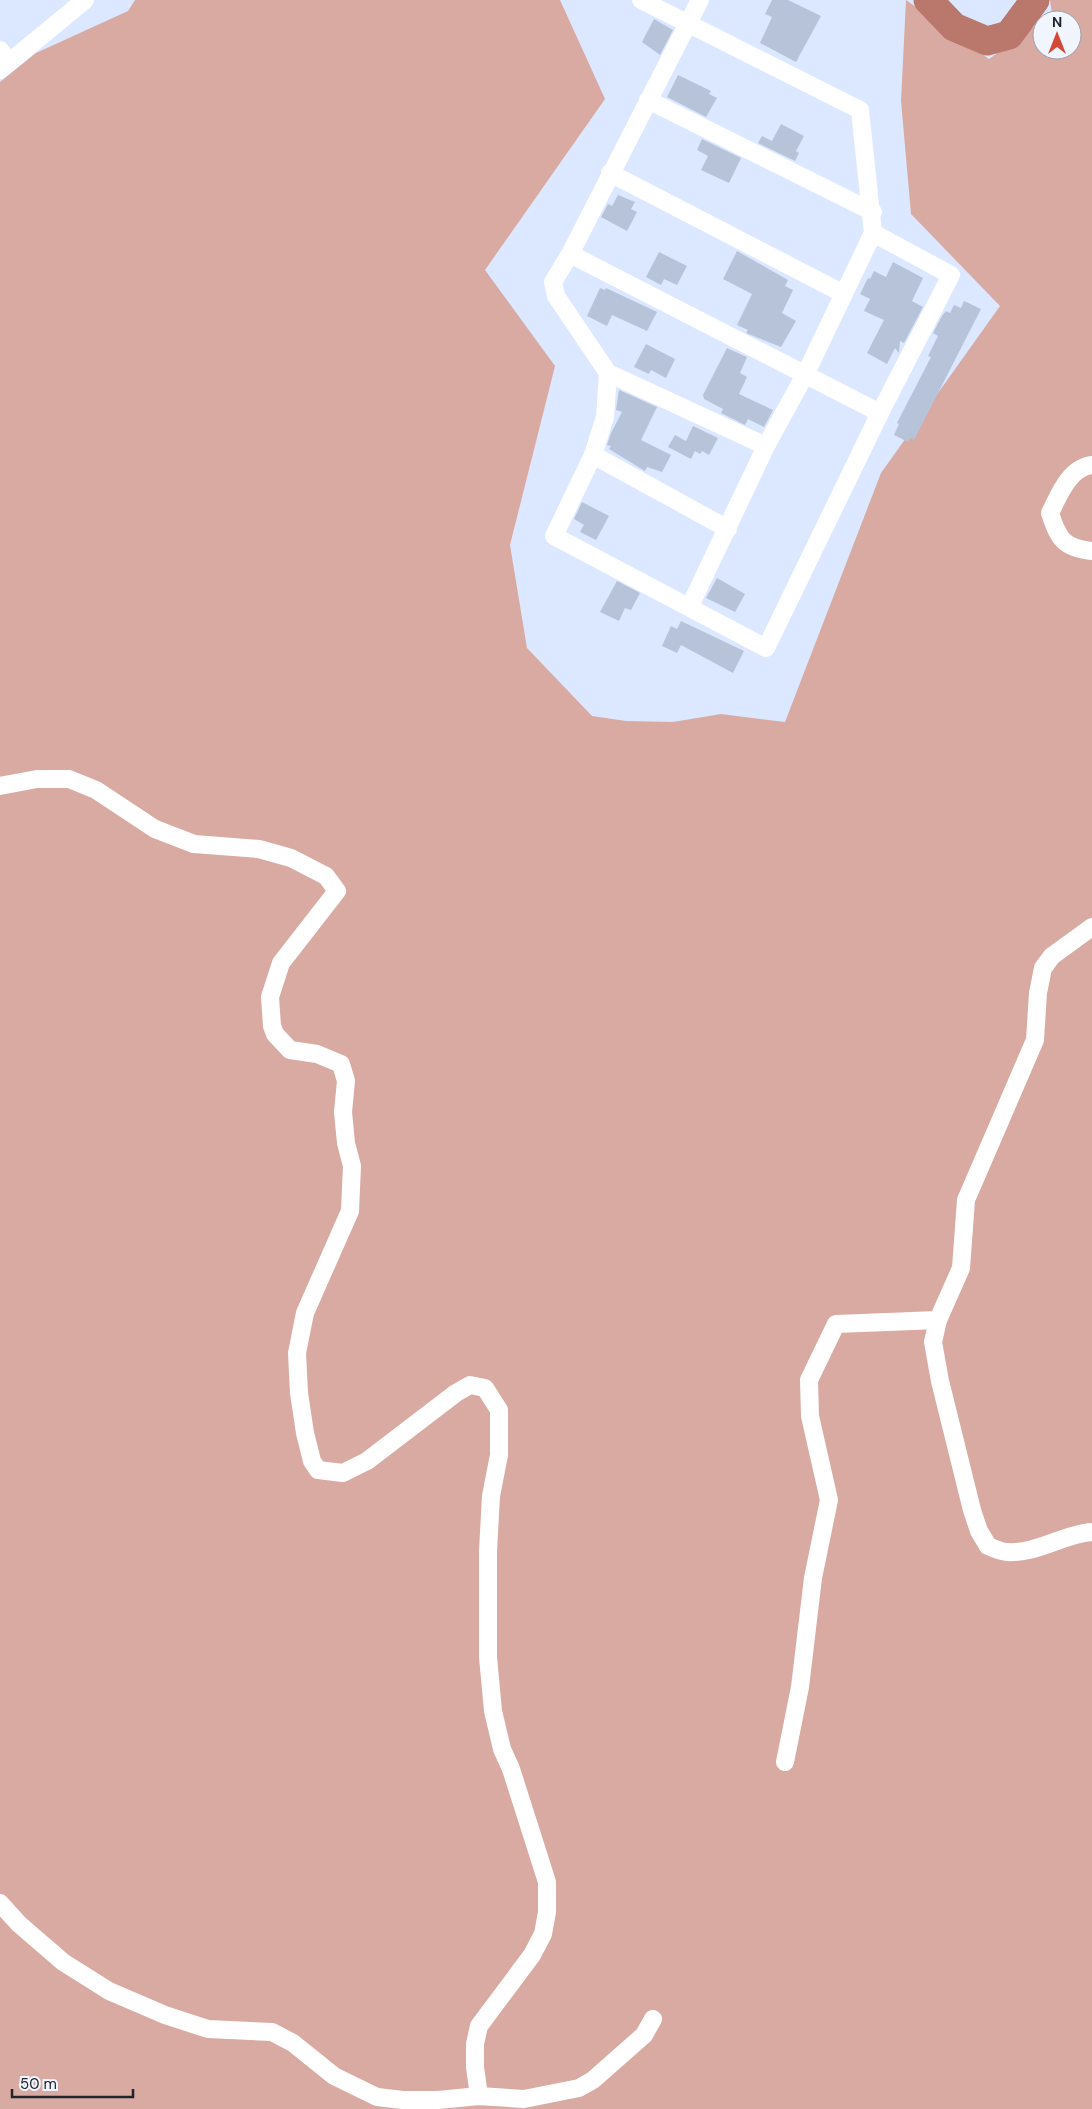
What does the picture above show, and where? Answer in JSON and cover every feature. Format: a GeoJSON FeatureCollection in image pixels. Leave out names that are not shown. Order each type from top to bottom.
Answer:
{"type":"FeatureCollection","features":[{"type":"Feature","properties":{"kind":"street"},"geometry":{"type":"LineString","coordinates":[[3,61],[85,0]]}},
{"type":"Feature","properties":{"kind":"street"},"geometry":{"type":"LineString","coordinates":[[641,0],[860,110],[873,212],[874,233],[806,373],[766,446],[690,606]]}},
{"type":"Feature","properties":{"kind":"street"},"geometry":{"type":"LineString","coordinates":[[700,0],[570,254],[553,282],[556,296],[608,373],[766,446]]}},
{"type":"Feature","properties":{"kind":"street"},"geometry":{"type":"LineString","coordinates":[[648,100],[873,212]]}},
{"type":"Feature","properties":{"kind":"street"},"geometry":{"type":"LineString","coordinates":[[610,173],[844,294]]}},
{"type":"Feature","properties":{"kind":"street"},"geometry":{"type":"LineString","coordinates":[[608,373],[605,417],[593,455],[554,536],[690,606],[766,648],[880,413],[951,275],[874,233]]}},
{"type":"Feature","properties":{"kind":"street"},"geometry":{"type":"LineString","coordinates":[[570,254],[806,373],[880,413]]}},
{"type":"Feature","properties":{"kind":"street"},"geometry":{"type":"LineString","coordinates":[[593,455],[728,529]]}},
{"type":"Feature","properties":{"kind":"street"},"geometry":{"type":"LineString","coordinates":[[1092,466],[1083,466],[1062,487],[1050,513],[1056,534],[1074,547],[1092,551]]}},
{"type":"Feature","properties":{"kind":"street"},"geometry":{"type":"LineString","coordinates":[[0,786],[37,779],[69,779],[96,790],[155,829],[194,844],[259,849],[291,858],[326,876],[337,891],[281,963],[270,998],[272,1026],[275,1034],[290,1050],[317,1054],[341,1064],[346,1081],[343,1112],[346,1143],[352,1166],[350,1211],[305,1313],[297,1354],[299,1393],[312,1461],[318,1470],[343,1473],[367,1461],[456,1393],[470,1386],[485,1388],[499,1410],[499,1455],[491,1496],[488,1551],[488,1657],[493,1710],[502,1749],[511,1769],[547,1882],[547,1912],[543,1934],[532,1955],[479,2026],[474,2044],[474,2067],[479,2096]]}},
{"type":"Feature","properties":{"kind":"street"},"geometry":{"type":"LineString","coordinates":[[1092,927],[1052,956],[1043,968],[1036,1011],[1035,1040],[966,1200],[961,1268],[938,1320],[933,1342],[940,1381],[978,1531],[988,1546],[1006,1552],[1041,1548],[1082,1533],[1092,1532]]}},
{"type":"Feature","properties":{"kind":"street"},"geometry":{"type":"LineString","coordinates":[[785,1762],[800,1687],[813,1578],[829,1500],[810,1416],[809,1380],[836,1324],[938,1320]]}},
{"type":"Feature","properties":{"kind":"street"},"geometry":{"type":"LineString","coordinates":[[0,1903],[19,1924],[62,1962],[109,1991],[165,2015],[208,2029],[272,2032],[293,2043],[334,2076],[378,2097],[403,2100],[438,2100],[479,2096],[524,2099],[579,2088],[593,2080],[644,2035],[653,2018]]}},
{"type":"Feature","properties":{"kind":"shaded area"},"geometry":{"type":"Polygon","coordinates":[[[135,0],[560,0],[605,99],[485,270],[555,366],[510,545],[527,648],[592,716],[626,721],[673,722],[721,714],[785,722],[881,473],[1000,306],[911,214],[901,101],[906,0],[989,59],[1032,28],[1032,60],[1082,60],[1082,10],[1051,10],[1050,0],[1092,0],[1092,2109],[0,2109],[0,82],[36,53],[128,11],[135,0]]]}},
{"type":"Feature","properties":{"kind":"building"},"geometry":{"type":"Polygon","coordinates":[[[772,0],[788,0],[821,16],[796,62],[760,43],[772,17],[765,14],[772,0]]]}},
{"type":"Feature","properties":{"kind":"building"},"geometry":{"type":"Polygon","coordinates":[[[654,19],[673,30],[660,55],[642,42],[654,19]]]}},
{"type":"Feature","properties":{"kind":"building"},"geometry":{"type":"Polygon","coordinates":[[[678,75],[711,91],[709,94],[717,98],[706,117],[667,97],[678,75]]]}},
{"type":"Feature","properties":{"kind":"building"},"geometry":{"type":"Polygon","coordinates":[[[781,124],[804,136],[796,151],[799,153],[795,161],[758,143],[762,136],[772,141],[781,124]]]}},
{"type":"Feature","properties":{"kind":"building"},"geometry":{"type":"Polygon","coordinates":[[[702,139],[741,158],[729,183],[701,170],[708,156],[697,150],[702,139]]]}},
{"type":"Feature","properties":{"kind":"building"},"geometry":{"type":"Polygon","coordinates":[[[618,195],[635,202],[631,209],[637,212],[627,231],[601,217],[608,204],[612,206],[618,195]]]}},
{"type":"Feature","properties":{"kind":"building"},"geometry":{"type":"Polygon","coordinates":[[[737,251],[788,280],[785,286],[793,290],[782,313],[796,321],[781,347],[746,333],[748,330],[737,325],[752,294],[723,279],[737,251]]]}},
{"type":"Feature","properties":{"kind":"building"},"geometry":{"type":"Polygon","coordinates":[[[659,252],[687,266],[677,285],[664,279],[661,285],[646,277],[659,252]]]}},
{"type":"Feature","properties":{"kind":"building"},"geometry":{"type":"Polygon","coordinates":[[[893,262],[923,278],[912,301],[923,307],[904,343],[900,341],[899,353],[895,348],[887,364],[867,353],[884,320],[864,311],[870,299],[860,294],[874,271],[886,277],[893,262]]]}},
{"type":"Feature","properties":{"kind":"building"},"geometry":{"type":"Polygon","coordinates":[[[600,288],[605,290],[606,288],[657,312],[647,331],[612,315],[607,326],[587,316],[600,288]]]}},
{"type":"Feature","properties":{"kind":"building"},"geometry":{"type":"Polygon","coordinates":[[[964,301],[981,309],[914,440],[910,438],[908,442],[894,435],[899,424],[897,423],[931,357],[928,356],[938,336],[933,333],[942,316],[946,311],[950,313],[954,305],[961,308],[964,301]]]}},
{"type":"Feature","properties":{"kind":"building"},"geometry":{"type":"Polygon","coordinates":[[[646,344],[675,359],[666,378],[651,370],[649,374],[634,367],[646,344]]]}},
{"type":"Feature","properties":{"kind":"building"},"geometry":{"type":"Polygon","coordinates":[[[727,348],[747,357],[740,373],[747,377],[739,394],[773,410],[764,427],[748,419],[745,425],[721,413],[723,409],[704,399],[703,395],[727,348]]]}},
{"type":"Feature","properties":{"kind":"building"},"geometry":{"type":"Polygon","coordinates":[[[619,390],[657,407],[641,440],[671,455],[662,472],[647,467],[645,471],[609,449],[611,446],[607,445],[611,433],[622,412],[616,410],[619,390]]]}},
{"type":"Feature","properties":{"kind":"building"},"geometry":{"type":"Polygon","coordinates":[[[693,426],[718,438],[709,455],[702,451],[700,454],[695,451],[691,459],[668,447],[675,435],[686,441],[693,426]]]}},
{"type":"Feature","properties":{"kind":"building"},"geometry":{"type":"Polygon","coordinates":[[[582,502],[609,516],[596,540],[580,532],[584,525],[574,519],[582,502]]]}},
{"type":"Feature","properties":{"kind":"building"},"geometry":{"type":"Polygon","coordinates":[[[717,578],[745,594],[735,612],[706,598],[717,578]]]}},
{"type":"Feature","properties":{"kind":"building"},"geometry":{"type":"Polygon","coordinates":[[[617,581],[640,593],[631,610],[625,608],[619,621],[600,612],[617,581]]]}},
{"type":"Feature","properties":{"kind":"building"},"geometry":{"type":"Polygon","coordinates":[[[681,621],[744,651],[733,673],[681,645],[677,653],[662,646],[671,626],[677,629],[681,621]]]}},
{"type":"Feature","properties":{"kind":"waterway"},"geometry":{"type":"LineString","coordinates":[[928,0],[954,27],[987,41],[1009,35],[1035,0]]}}]}
